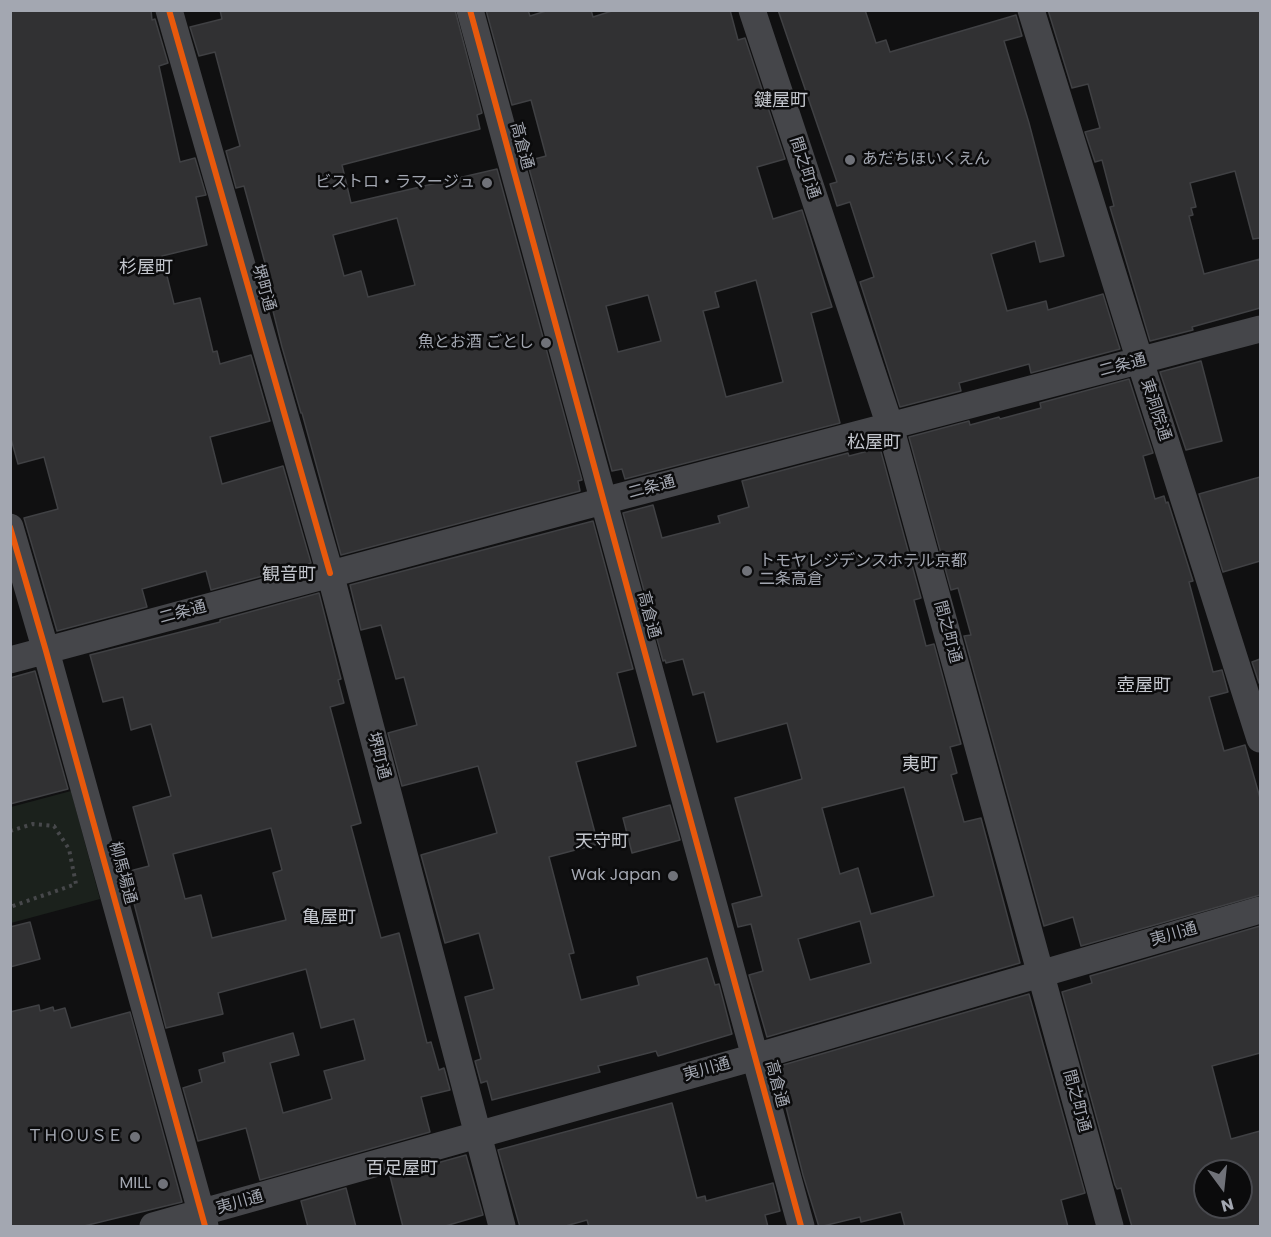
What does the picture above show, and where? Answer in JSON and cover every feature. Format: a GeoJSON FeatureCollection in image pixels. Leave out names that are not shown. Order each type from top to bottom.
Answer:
{"type":"FeatureCollection","features":[{"type":"Feature","properties":{"kind":"street","name":"堺町通"},"geometry":{"type":"LineString","coordinates":[[169,10],[330,573],[502,1227]]}},
{"type":"Feature","properties":{"kind":"street","name":"高倉通"},"geometry":{"type":"LineString","coordinates":[[470,10],[801,1227]]}},
{"type":"Feature","properties":{"kind":"street","name":"間之町通"},"geometry":{"type":"LineString","coordinates":[[752,10],[890,426],[1110,1227]]}},
{"type":"Feature","properties":{"kind":"street","name":"東洞院通"},"geometry":{"type":"LineString","coordinates":[[1031,10],[1260,739]]}},
{"type":"Feature","properties":{"kind":"street","name":"二条通"},"geometry":{"type":"LineString","coordinates":[[10,660],[330,573],[1260,329]]}},
{"type":"Feature","properties":{"kind":"street","name":"柳馬場通"},"geometry":{"type":"LineString","coordinates":[[10,527],[203,1220]]}},
{"type":"Feature","properties":{"kind":"street","name":"夷川通"},"geometry":{"type":"LineString","coordinates":[[153,1227],[203,1220],[478,1136],[1260,910]]}},
{"type":"Feature","properties":{"kind":"path"},"geometry":{"type":"LineString","coordinates":[[10,831],[33,824],[54,825],[69,849],[76,884],[10,907]]}},
{"type":"Feature","properties":{"kind":"shaded area"},"geometry":{"type":"Polygon","coordinates":[[[71,791],[100,899],[11,923],[11,807],[71,791]]]}},
{"type":"Feature","properties":{"kind":"building"},"geometry":{"type":"Polygon","coordinates":[[[10,10],[151,10],[152,20],[155,19],[168,63],[159,66],[180,162],[195,158],[206,195],[196,197],[207,245],[162,256],[174,304],[200,298],[213,352],[217,351],[220,364],[251,355],[270,421],[210,437],[222,484],[283,466],[311,563],[211,590],[206,571],[142,589],[147,607],[57,631],[24,518],[58,509],[44,457],[18,464],[10,435],[10,10]]]}},
{"type":"Feature","properties":{"kind":"building"},"geometry":{"type":"Polygon","coordinates":[[[220,10],[455,10],[482,113],[477,115],[480,129],[342,165],[351,203],[497,169],[582,480],[578,481],[580,491],[341,555],[282,347],[273,311],[275,310],[272,297],[274,296],[244,186],[236,188],[226,151],[240,146],[215,52],[199,56],[190,27],[222,19],[220,10]],[[397,218],[333,235],[344,276],[361,271],[368,297],[415,285],[397,218]]]}},
{"type":"Feature","properties":{"kind":"building"},"geometry":{"type":"Polygon","coordinates":[[[486,10],[528,10],[530,16],[549,10],[591,10],[593,17],[615,10],[730,10],[738,40],[745,38],[785,159],[757,167],[773,219],[802,210],[832,307],[811,313],[840,423],[625,479],[622,469],[612,471],[527,161],[546,156],[531,100],[512,105],[486,10]],[[756,280],[715,292],[719,307],[703,311],[726,397],[783,382],[756,280]],[[648,295],[606,306],[618,352],[661,341],[648,295]]]}},
{"type":"Feature","properties":{"kind":"building"},"geometry":{"type":"Polygon","coordinates":[[[778,10],[865,10],[876,43],[886,40],[890,52],[1016,15],[1022,36],[1004,41],[1029,123],[1064,256],[1040,262],[1035,241],[991,254],[1007,311],[1046,301],[1048,310],[1103,294],[1120,349],[1031,373],[1029,364],[959,383],[961,391],[900,407],[860,282],[874,277],[850,202],[837,206],[830,184],[837,182],[778,10]]]}},
{"type":"Feature","properties":{"kind":"building"},"geometry":{"type":"Polygon","coordinates":[[[1048,10],[1260,10],[1260,238],[1253,239],[1235,171],[1190,183],[1196,207],[1191,208],[1193,215],[1189,216],[1204,274],[1260,259],[1260,308],[1192,327],[1193,330],[1150,341],[1110,207],[1114,206],[1102,160],[1095,162],[1085,132],[1100,128],[1088,84],[1072,88],[1048,10]]]}},
{"type":"Feature","properties":{"kind":"building"},"geometry":{"type":"Polygon","coordinates":[[[1201,361],[1222,441],[1186,450],[1160,372],[1201,361]]]}},
{"type":"Feature","properties":{"kind":"building"},"geometry":{"type":"Polygon","coordinates":[[[1129,379],[1153,453],[1143,456],[1155,499],[1164,496],[1166,503],[1168,502],[1193,581],[1189,582],[1213,672],[1222,670],[1228,692],[1209,697],[1224,751],[1245,745],[1260,798],[1260,895],[1081,946],[1073,917],[1044,926],[964,636],[971,635],[958,588],[951,590],[909,437],[969,421],[970,425],[999,417],[1000,419],[1041,408],[1040,403],[1129,379]]]}},
{"type":"Feature","properties":{"kind":"building"},"geometry":{"type":"Polygon","coordinates":[[[880,448],[921,598],[914,600],[926,646],[934,644],[961,744],[950,747],[957,773],[951,775],[964,822],[981,818],[1020,963],[767,1037],[749,975],[763,971],[751,924],[738,927],[732,904],[762,896],[735,798],[802,779],[787,723],[717,742],[704,692],[693,695],[683,659],[666,663],[665,660],[663,661],[623,513],[653,505],[662,538],[720,523],[718,516],[749,507],[742,481],[848,453],[849,456],[880,448]],[[904,787],[822,808],[840,874],[858,868],[871,914],[934,896],[904,787]],[[860,921],[798,939],[810,980],[871,963],[860,921]]]}},
{"type":"Feature","properties":{"kind":"building"},"geometry":{"type":"Polygon","coordinates":[[[1260,477],[1260,561],[1223,572],[1199,494],[1260,477]]]}},
{"type":"Feature","properties":{"kind":"building"},"geometry":{"type":"Polygon","coordinates":[[[593,521],[633,669],[617,673],[636,746],[576,762],[598,844],[549,857],[574,953],[569,954],[581,1000],[639,985],[637,977],[707,958],[715,985],[719,984],[732,1034],[658,1056],[656,1051],[598,1066],[600,1072],[492,1100],[487,1081],[481,1083],[475,1061],[481,1059],[465,997],[494,989],[479,933],[445,943],[421,855],[497,833],[478,766],[402,786],[388,733],[417,725],[404,677],[396,679],[381,625],[361,630],[350,585],[593,521]]]}},
{"type":"Feature","properties":{"kind":"building"},"geometry":{"type":"Polygon","coordinates":[[[319,593],[341,679],[338,680],[344,703],[330,707],[361,823],[351,826],[381,938],[399,933],[427,1043],[431,1042],[439,1070],[444,1068],[450,1090],[421,1097],[430,1132],[260,1180],[246,1128],[198,1141],[183,1088],[202,1082],[199,1070],[225,1062],[223,1053],[293,1033],[299,1055],[270,1063],[283,1113],[332,1099],[324,1071],[365,1060],[354,1019],[321,1028],[306,969],[218,993],[223,1014],[166,1028],[126,872],[149,866],[133,807],[171,796],[151,724],[131,730],[123,697],[103,702],[90,655],[220,622],[220,620],[319,593]],[[271,828],[173,854],[185,899],[201,895],[212,938],[286,920],[273,873],[282,870],[271,828]]]}},
{"type":"Feature","properties":{"kind":"building"},"geometry":{"type":"Polygon","coordinates":[[[1260,659],[1260,683],[1259,683],[1252,662],[1260,659]]]}},
{"type":"Feature","properties":{"kind":"building"},"geometry":{"type":"Polygon","coordinates":[[[35,671],[68,789],[10,804],[10,678],[35,671]]]}},
{"type":"Feature","properties":{"kind":"building"},"geometry":{"type":"Polygon","coordinates":[[[670,805],[680,840],[632,853],[623,818],[670,805]]]}},
{"type":"Feature","properties":{"kind":"building"},"geometry":{"type":"Polygon","coordinates":[[[30,922],[40,959],[10,967],[10,927],[30,922]]]}},
{"type":"Feature","properties":{"kind":"building"},"geometry":{"type":"Polygon","coordinates":[[[1260,926],[1260,1053],[1212,1066],[1231,1139],[1260,1131],[1260,1227],[1132,1227],[1121,1188],[1117,1189],[1115,1185],[1062,992],[1092,983],[1090,976],[1260,926]]]}},
{"type":"Feature","properties":{"kind":"building"},"geometry":{"type":"Polygon","coordinates":[[[1029,994],[1085,1193],[1061,1200],[1068,1227],[905,1227],[901,1212],[861,1222],[860,1217],[819,1227],[803,1175],[776,1067],[1029,994]]]}},
{"type":"Feature","properties":{"kind":"building"},"geometry":{"type":"Polygon","coordinates":[[[39,1005],[40,1011],[53,1007],[54,1011],[65,1008],[71,1028],[130,1012],[182,1202],[80,1227],[10,1227],[10,1012],[39,1005]]]}},
{"type":"Feature","properties":{"kind":"building"},"geometry":{"type":"Polygon","coordinates":[[[672,1103],[697,1198],[705,1196],[706,1201],[773,1183],[780,1211],[765,1215],[768,1227],[589,1227],[587,1220],[562,1227],[520,1227],[498,1150],[672,1103]]]}},
{"type":"Feature","properties":{"kind":"building"},"geometry":{"type":"Polygon","coordinates":[[[466,1155],[483,1215],[442,1227],[403,1227],[390,1176],[466,1155]]]}},
{"type":"Feature","properties":{"kind":"building"},"geometry":{"type":"Polygon","coordinates":[[[346,1188],[356,1227],[308,1227],[301,1201],[346,1188]]]}},
{"type":"Feature","properties":{"kind":"cycle path"},"geometry":{"type":"LineString","coordinates":[[169,10],[330,573]]}},
{"type":"Feature","properties":{"kind":"cycle path"},"geometry":{"type":"LineString","coordinates":[[470,10],[801,1226]]}},
{"type":"Feature","properties":{"kind":"cycle path"},"geometry":{"type":"LineString","coordinates":[[10,527],[205,1226]]}},
{"type":"Feature","properties":{"kind":"place","name":"あだちほいくえん"},"geometry":{"type":"Point","coordinates":[850,160]}},
{"type":"Feature","properties":{"kind":"place","name":"ビストロ・ラマージュ"},"geometry":{"type":"Point","coordinates":[487,183]}},
{"type":"Feature","properties":{"kind":"place","name":"魚とお酒 ごとし"},"geometry":{"type":"Point","coordinates":[546,343]}},
{"type":"Feature","properties":{"kind":"place","name":"トモヤレジデンスホテル京都 二条高倉"},"geometry":{"type":"Point","coordinates":[747,571]}},
{"type":"Feature","properties":{"kind":"place","name":"Wak Japan"},"geometry":{"type":"Point","coordinates":[673,876]}},
{"type":"Feature","properties":{"kind":"place","name":"ＴＨＯＵＳＥ"},"geometry":{"type":"Point","coordinates":[135,1137]}},
{"type":"Feature","properties":{"kind":"place","name":"MILL"},"geometry":{"type":"Point","coordinates":[163,1184]}},
{"type":"Feature","properties":{"kind":"district","name":"鍵屋町"},"geometry":{"type":"Point","coordinates":[781,101]}},
{"type":"Feature","properties":{"kind":"district","name":"杉屋町"},"geometry":{"type":"Point","coordinates":[146,268]}},
{"type":"Feature","properties":{"kind":"district","name":"松屋町"},"geometry":{"type":"Point","coordinates":[874,443]}},
{"type":"Feature","properties":{"kind":"district","name":"観音町"},"geometry":{"type":"Point","coordinates":[289,575]}},
{"type":"Feature","properties":{"kind":"district","name":"壺屋町"},"geometry":{"type":"Point","coordinates":[1144,686]}},
{"type":"Feature","properties":{"kind":"district","name":"夷町"},"geometry":{"type":"Point","coordinates":[920,765]}},
{"type":"Feature","properties":{"kind":"district","name":"天守町"},"geometry":{"type":"Point","coordinates":[602,842]}},
{"type":"Feature","properties":{"kind":"district","name":"亀屋町"},"geometry":{"type":"Point","coordinates":[329,918]}},
{"type":"Feature","properties":{"kind":"district","name":"百足屋町"},"geometry":{"type":"Point","coordinates":[402,1169]}}]}
